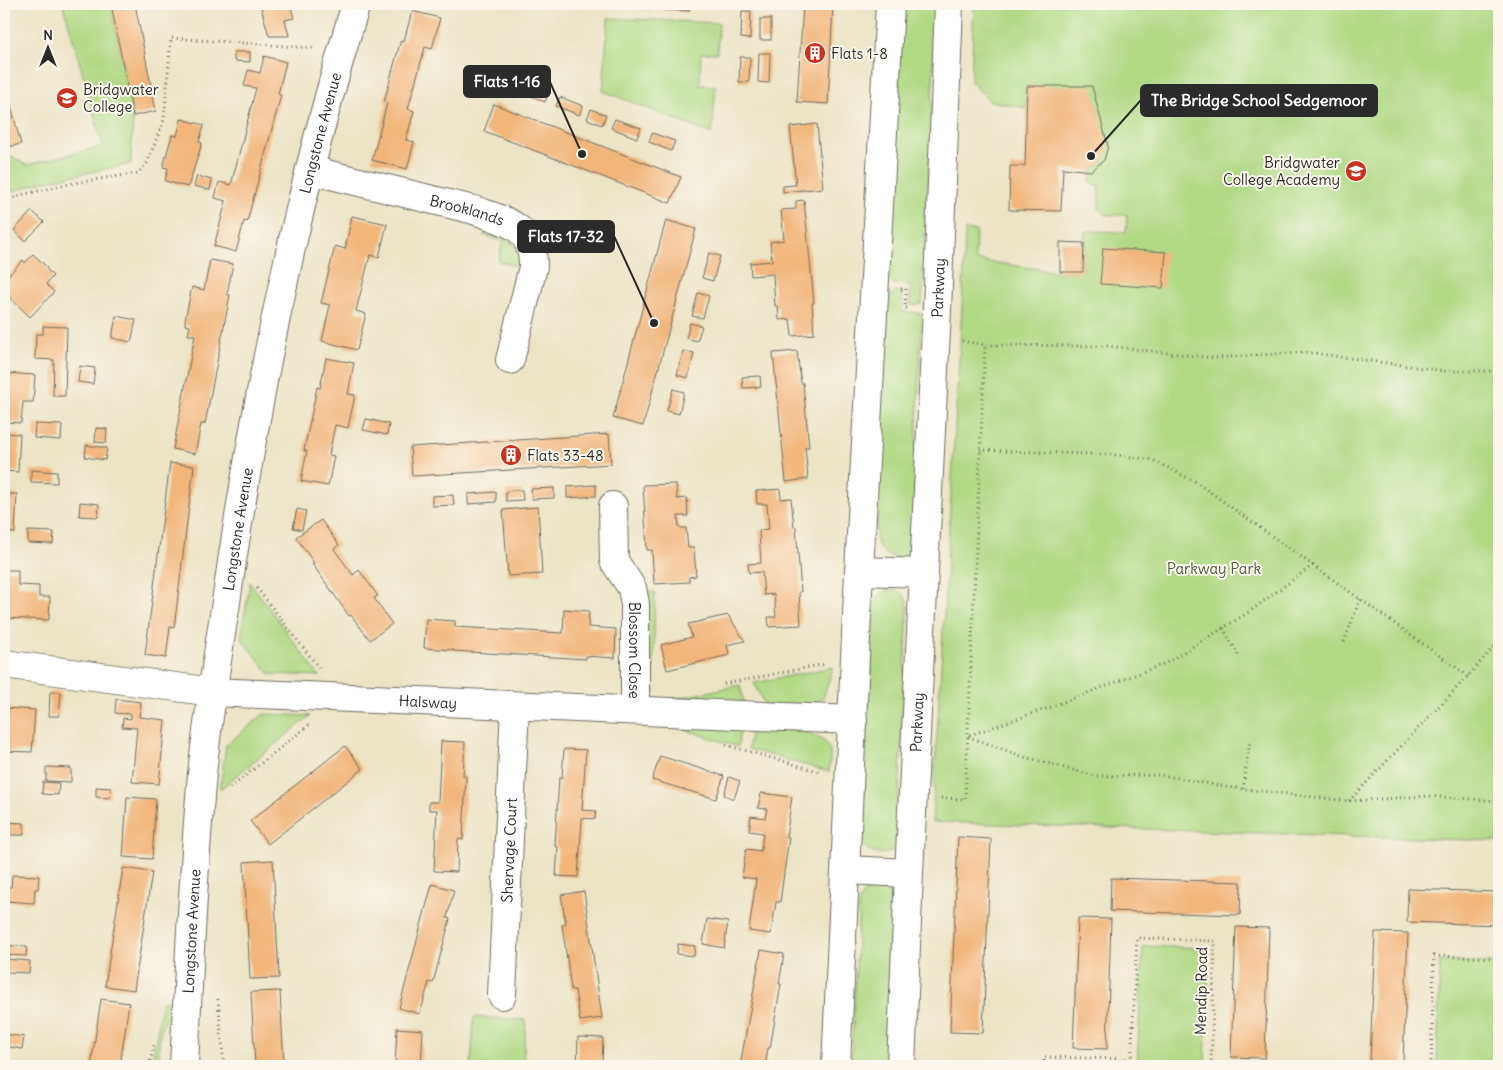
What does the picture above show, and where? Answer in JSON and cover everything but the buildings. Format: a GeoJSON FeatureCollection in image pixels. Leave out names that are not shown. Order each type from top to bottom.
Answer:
{"type":"FeatureCollection","features":[{"type":"Feature","properties":{"kind":"street","name":"Longstone Avenue"},"geometry":{"type":"LineString","coordinates":[[184,1066],[202,773],[245,473],[280,297],[310,170],[356,4]]}},
{"type":"Feature","properties":{"kind":"street"},"geometry":{"type":"LineString","coordinates":[[836,1066],[859,571],[890,4]]}},
{"type":"Feature","properties":{"kind":"street","name":"Parkway"},"geometry":{"type":"LineString","coordinates":[[901,1066],[936,336],[949,4]]}},
{"type":"Feature","properties":{"kind":"street","name":"Brooklands"},"geometry":{"type":"LineString","coordinates":[[310,170],[474,210],[498,218],[521,231],[529,241],[534,252],[533,266],[510,360]]}},
{"type":"Feature","properties":{"kind":"street","name":"Blossom Close"},"geometry":{"type":"LineString","coordinates":[[613,506],[614,561],[632,588],[634,596],[635,710]]}},
{"type":"Feature","properties":{"kind":"street"},"geometry":{"type":"LineString","coordinates":[[859,571],[924,573]]}},
{"type":"Feature","properties":{"kind":"street","name":"Halsway"},"geometry":{"type":"LineString","coordinates":[[4,664],[213,692],[853,720]]}},
{"type":"Feature","properties":{"kind":"street","name":"Shervage Court"},"geometry":{"type":"LineString","coordinates":[[502,996],[515,706]]}},
{"type":"Feature","properties":{"kind":"street"},"geometry":{"type":"LineString","coordinates":[[846,870],[909,873]]}},
{"type":"Feature","properties":{"kind":"path"},"geometry":{"type":"LineString","coordinates":[[4,201],[25,194],[74,183],[138,173],[147,163],[164,120],[171,38],[309,47],[341,54]]}},
{"type":"Feature","properties":{"kind":"path"},"geometry":{"type":"LineString","coordinates":[[936,336],[985,345],[1107,346],[1214,358],[1305,352],[1445,371],[1499,371]]}},
{"type":"Feature","properties":{"kind":"path"},"geometry":{"type":"LineString","coordinates":[[913,796],[965,800],[985,345]]}},
{"type":"Feature","properties":{"kind":"path"},"geometry":{"type":"LineString","coordinates":[[980,450],[1117,455],[1153,460],[1196,482],[1468,676]]}},
{"type":"Feature","properties":{"kind":"path"},"geometry":{"type":"LineString","coordinates":[[200,813],[342,698],[232,556]]}},
{"type":"Feature","properties":{"kind":"path"},"geometry":{"type":"LineString","coordinates":[[967,736],[1051,707],[1166,663],[1249,612],[1313,565]]}},
{"type":"Feature","properties":{"kind":"path"},"geometry":{"type":"LineString","coordinates":[[1344,642],[1360,598]]}},
{"type":"Feature","properties":{"kind":"path"},"geometry":{"type":"LineString","coordinates":[[1223,628],[1239,656]]}},
{"type":"Feature","properties":{"kind":"path"},"geometry":{"type":"LineString","coordinates":[[1349,801],[1499,641]]}},
{"type":"Feature","properties":{"kind":"path"},"geometry":{"type":"LineString","coordinates":[[722,684],[856,658]]}},
{"type":"Feature","properties":{"kind":"path"},"geometry":{"type":"LineString","coordinates":[[967,736],[1021,756],[1095,776],[1161,775],[1226,787],[1349,801],[1428,796],[1499,801]]}},
{"type":"Feature","properties":{"kind":"path"},"geometry":{"type":"LineString","coordinates":[[1243,789],[1250,741]]}},
{"type":"Feature","properties":{"kind":"path"},"geometry":{"type":"LineString","coordinates":[[721,743],[850,781]]}},
{"type":"Feature","properties":{"kind":"path","name":"Mendip Road"},"geometry":{"type":"LineString","coordinates":[[1131,1066],[1137,938],[1215,941],[1211,1065]]}},
{"type":"Feature","properties":{"kind":"path"},"geometry":{"type":"LineString","coordinates":[[1431,1066],[1434,956],[1499,958]]}},
{"type":"Feature","properties":{"kind":"path"},"geometry":{"type":"LineString","coordinates":[[1044,1066],[1044,1057],[1132,1059]]}},
{"type":"Feature","properties":{"kind":"path"},"geometry":{"type":"LineString","coordinates":[[1211,1065],[1260,1066]]}},
{"type":"Feature","properties":{"kind":"green space"},"geometry":{"type":"Polygon","coordinates":[[[63,4],[111,4],[133,116],[131,164],[41,182],[4,194],[4,159],[13,157],[26,165],[103,146],[63,4]]]}},
{"type":"Feature","properties":{"kind":"green space"},"geometry":{"type":"Polygon","coordinates":[[[902,4],[937,4],[922,303],[918,305],[910,305],[910,285],[894,284],[888,279],[902,4]]]}},
{"type":"Feature","properties":{"kind":"green space","name":"Parkway Park"},"geometry":{"type":"Polygon","coordinates":[[[974,4],[1499,4],[1499,841],[932,822],[965,230],[976,231],[975,260],[1060,272],[1083,272],[1085,231],[1126,232],[1127,215],[1106,215],[1099,208],[1099,185],[1090,184],[1091,171],[1104,160],[1027,86],[1026,108],[990,101],[971,82],[974,4]]]}},
{"type":"Feature","properties":{"kind":"green space"},"geometry":{"type":"Polygon","coordinates":[[[608,18],[719,23],[717,53],[701,53],[700,85],[716,86],[712,134],[603,91],[608,18]]]}},
{"type":"Feature","properties":{"kind":"green space"},"geometry":{"type":"Polygon","coordinates":[[[495,227],[516,248],[520,267],[498,261],[503,241],[483,235],[495,227]]]}},
{"type":"Feature","properties":{"kind":"green space"},"geometry":{"type":"Polygon","coordinates":[[[895,291],[903,292],[902,312],[922,315],[912,541],[905,554],[894,557],[883,552],[876,540],[887,299],[895,291]]]}},
{"type":"Feature","properties":{"kind":"green space"},"geometry":{"type":"Polygon","coordinates":[[[250,582],[319,676],[270,674],[241,638],[250,582]]]}},
{"type":"Feature","properties":{"kind":"green space"},"geometry":{"type":"Polygon","coordinates":[[[887,590],[895,590],[902,593],[908,607],[897,838],[895,847],[891,852],[877,854],[866,848],[862,840],[874,606],[878,596],[887,590]]]}},
{"type":"Feature","properties":{"kind":"green space"},"geometry":{"type":"Polygon","coordinates":[[[645,592],[655,592],[653,688],[655,692],[651,692],[648,688],[645,592]]]}},
{"type":"Feature","properties":{"kind":"green space"},"geometry":{"type":"Polygon","coordinates":[[[833,667],[824,696],[811,705],[765,706],[754,683],[833,667]]]}},
{"type":"Feature","properties":{"kind":"green space"},"geometry":{"type":"Polygon","coordinates":[[[740,685],[744,705],[669,700],[740,685]]]}},
{"type":"Feature","properties":{"kind":"green space"},"geometry":{"type":"Polygon","coordinates":[[[264,714],[310,716],[220,789],[226,745],[264,714]]]}},
{"type":"Feature","properties":{"kind":"green space"},"geometry":{"type":"Polygon","coordinates":[[[668,724],[740,728],[738,747],[668,724]]]}},
{"type":"Feature","properties":{"kind":"green space"},"geometry":{"type":"Polygon","coordinates":[[[751,729],[796,731],[818,737],[826,743],[830,752],[829,772],[748,749],[751,729]]]}},
{"type":"Feature","properties":{"kind":"green space"},"geometry":{"type":"Polygon","coordinates":[[[871,890],[885,891],[893,901],[886,1066],[851,1066],[859,902],[864,893],[871,890]]]}},
{"type":"Feature","properties":{"kind":"green space"},"geometry":{"type":"Polygon","coordinates":[[[1143,946],[1209,948],[1205,1066],[1058,1066],[1058,1062],[1137,1065],[1143,946]]]}},
{"type":"Feature","properties":{"kind":"green space"},"geometry":{"type":"Polygon","coordinates":[[[1440,961],[1499,963],[1499,1066],[1437,1066],[1440,961]]]}},
{"type":"Feature","properties":{"kind":"green space"},"geometry":{"type":"Polygon","coordinates":[[[162,1001],[174,1001],[173,1008],[163,1023],[161,1031],[159,1064],[152,1063],[162,1001]]]}},
{"type":"Feature","properties":{"kind":"green space"},"geometry":{"type":"Polygon","coordinates":[[[474,1017],[526,1020],[523,1066],[471,1066],[474,1017]]]}},
{"type":"Feature","properties":{"kind":"place","name":"Flats 1-8"},"geometry":{"type":"Point","coordinates":[815,53]}},
{"type":"Feature","properties":{"kind":"place","name":"Bridgwater College"},"geometry":{"type":"Point","coordinates":[67,98]}},
{"type":"Feature","properties":{"kind":"place","name":"Flats 1-16"},"geometry":{"type":"Point","coordinates":[582,154]}},
{"type":"Feature","properties":{"kind":"place","name":"The Bridge School Sedgemoor"},"geometry":{"type":"Point","coordinates":[1091,156]}},
{"type":"Feature","properties":{"kind":"place","name":"Bridgwater College Academy"},"geometry":{"type":"Point","coordinates":[1356,171]}},
{"type":"Feature","properties":{"kind":"place","name":"Flats 17-32"},"geometry":{"type":"Point","coordinates":[654,323]}},
{"type":"Feature","properties":{"kind":"place","name":"Flats 33-48"},"geometry":{"type":"Point","coordinates":[511,455]}}]}
